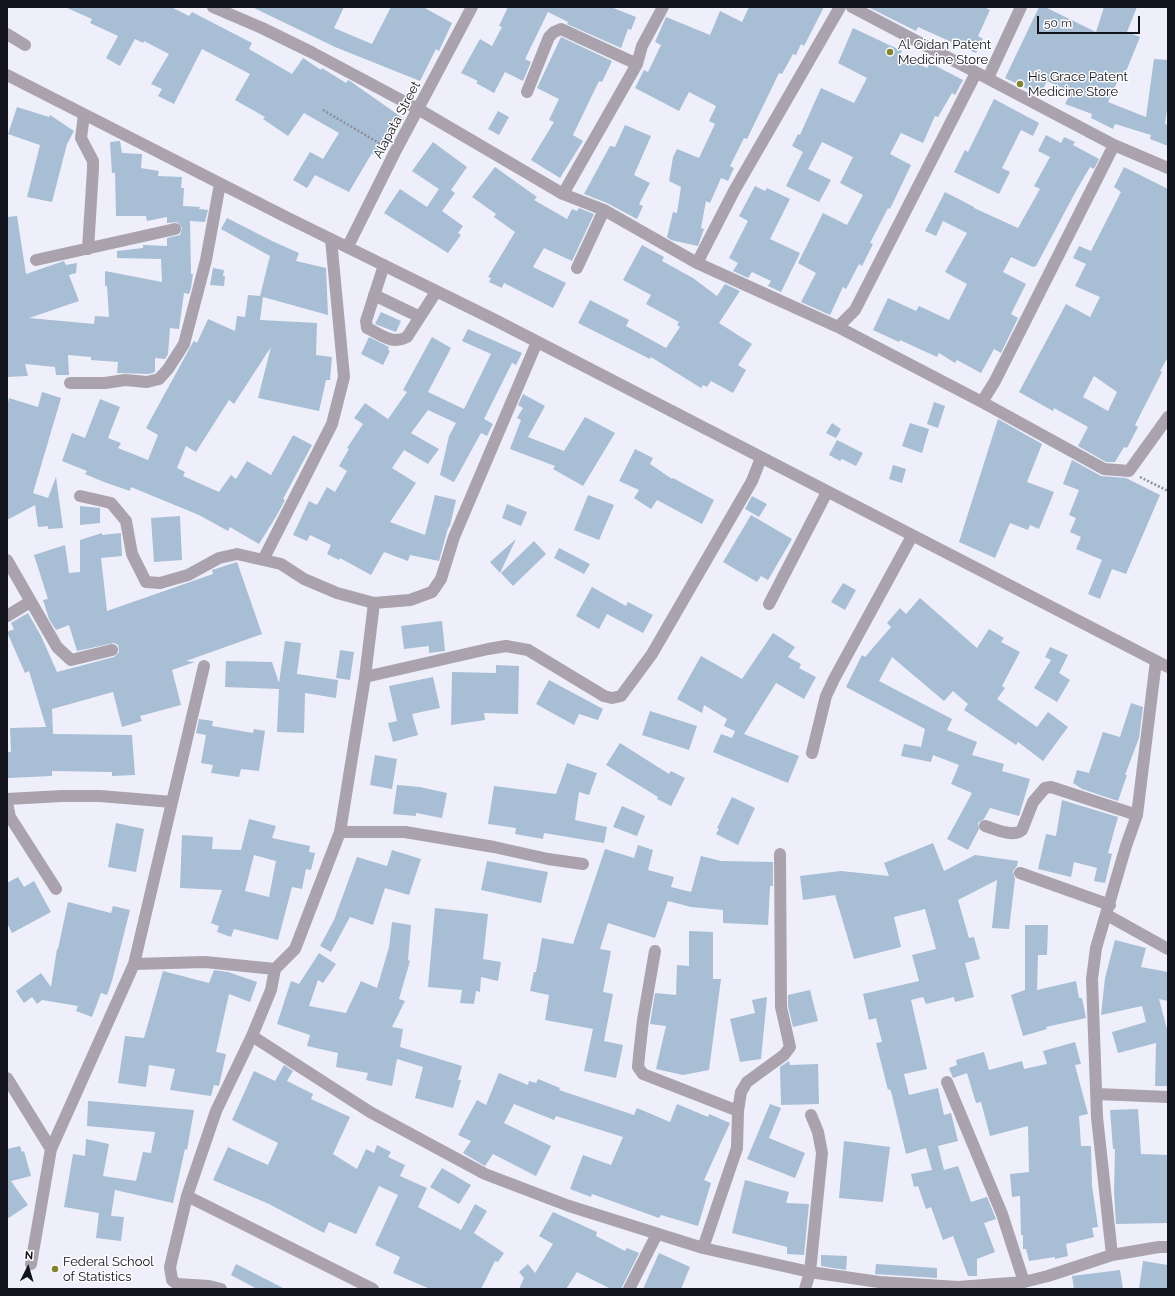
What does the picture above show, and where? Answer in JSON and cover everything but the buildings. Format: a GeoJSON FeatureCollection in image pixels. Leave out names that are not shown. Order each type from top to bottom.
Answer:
{"type":"FeatureCollection","features":[{"type":"Feature","properties":{"kind":"street"},"geometry":{"type":"LineString","coordinates":[[212,7],[262,28],[311,52],[418,109],[563,194],[604,210],[697,263],[838,327],[982,402],[1104,469],[1129,471],[1168,418]]}},
{"type":"Feature","properties":{"kind":"street","name":"Alapata Street"},"geometry":{"type":"LineString","coordinates":[[348,246],[395,152],[472,7]]}},
{"type":"Feature","properties":{"kind":"street"},"geometry":{"type":"LineString","coordinates":[[563,194],[637,64],[642,46],[663,7]]}},
{"type":"Feature","properties":{"kind":"street"},"geometry":{"type":"LineString","coordinates":[[697,263],[734,192],[840,7]]}},
{"type":"Feature","properties":{"kind":"street"},"geometry":{"type":"LineString","coordinates":[[852,7],[1114,145],[1168,168]]}},
{"type":"Feature","properties":{"kind":"street"},"geometry":{"type":"LineString","coordinates":[[988,78],[1021,7]]}},
{"type":"Feature","properties":{"kind":"street"},"geometry":{"type":"LineString","coordinates":[[527,92],[549,37],[554,32],[561,29],[637,64]]}},
{"type":"Feature","properties":{"kind":"street"},"geometry":{"type":"LineString","coordinates":[[7,34],[25,45]]}},
{"type":"Feature","properties":{"kind":"street"},"geometry":{"type":"LineString","coordinates":[[838,327],[855,310],[976,73]]}},
{"type":"Feature","properties":{"kind":"street"},"geometry":{"type":"LineString","coordinates":[[7,75],[220,184],[348,246],[537,342],[1168,667]]}},
{"type":"Feature","properties":{"kind":"street"},"geometry":{"type":"LineString","coordinates":[[84,115],[81,138],[93,161],[88,249]]}},
{"type":"Feature","properties":{"kind":"street"},"geometry":{"type":"LineString","coordinates":[[982,402],[995,381],[1114,145]]}},
{"type":"Feature","properties":{"kind":"street"},"geometry":{"type":"LineString","coordinates":[[70,383],[105,383],[125,380],[147,382],[159,379],[168,369],[184,344],[206,260],[220,184]]}},
{"type":"Feature","properties":{"kind":"street"},"geometry":{"type":"LineString","coordinates":[[577,268],[604,210]]}},
{"type":"Feature","properties":{"kind":"street"},"geometry":{"type":"LineString","coordinates":[[36,260],[175,229]]}},
{"type":"Feature","properties":{"kind":"street"},"geometry":{"type":"LineString","coordinates":[[263,560],[332,424],[342,389],[344,377],[331,239]]}},
{"type":"Feature","properties":{"kind":"street"},"geometry":{"type":"LineString","coordinates":[[384,265],[366,321],[367,328],[394,342],[407,337],[436,292]]}},
{"type":"Feature","properties":{"kind":"street"},"geometry":{"type":"LineString","coordinates":[[374,295],[420,317]]}},
{"type":"Feature","properties":{"kind":"street"},"geometry":{"type":"LineString","coordinates":[[80,496],[111,503],[126,521],[132,554],[146,582],[160,583],[188,575],[219,558],[237,554],[281,564],[304,579],[336,593],[374,603],[410,600],[432,592],[441,580],[454,537],[537,342]]}},
{"type":"Feature","properties":{"kind":"street"},"geometry":{"type":"LineString","coordinates":[[365,677],[506,646],[528,650],[604,696],[612,698],[621,696],[656,648],[752,481],[761,458]]}},
{"type":"Feature","properties":{"kind":"street"},"geometry":{"type":"LineString","coordinates":[[769,604],[827,492]]}},
{"type":"Feature","properties":{"kind":"street"},"geometry":{"type":"LineString","coordinates":[[812,753],[826,696],[912,536]]}},
{"type":"Feature","properties":{"kind":"street"},"geometry":{"type":"LineString","coordinates":[[7,560],[57,647],[71,660],[112,650]]}},
{"type":"Feature","properties":{"kind":"street"},"geometry":{"type":"LineString","coordinates":[[7,616],[30,602]]}},
{"type":"Feature","properties":{"kind":"street"},"geometry":{"type":"LineString","coordinates":[[221,1289],[177,1284],[172,1280],[170,1268],[187,1196],[216,1111],[252,1036],[271,990],[275,969],[295,949],[340,832],[365,677],[374,603]]}},
{"type":"Feature","properties":{"kind":"street"},"geometry":{"type":"LineString","coordinates":[[1112,1255],[1097,1117],[1092,979],[1096,948],[1126,846],[1137,815],[1156,661]]}},
{"type":"Feature","properties":{"kind":"street"},"geometry":{"type":"LineString","coordinates":[[30,1264],[51,1149],[134,964],[204,666]]}},
{"type":"Feature","properties":{"kind":"street"},"geometry":{"type":"LineString","coordinates":[[984,826],[1013,834],[1018,833],[1022,830],[1033,802],[1045,788],[1051,787],[1137,815]]}},
{"type":"Feature","properties":{"kind":"street"},"geometry":{"type":"LineString","coordinates":[[7,799],[62,796],[100,796],[172,802]]}},
{"type":"Feature","properties":{"kind":"street"},"geometry":{"type":"LineString","coordinates":[[7,803],[10,817],[56,889]]}},
{"type":"Feature","properties":{"kind":"street"},"geometry":{"type":"LineString","coordinates":[[340,832],[406,832],[494,847],[548,859],[583,864]]}},
{"type":"Feature","properties":{"kind":"street"},"geometry":{"type":"LineString","coordinates":[[703,1248],[737,1148],[738,1111],[741,1092],[747,1082],[784,1055],[790,1047],[781,1008],[780,854]]}},
{"type":"Feature","properties":{"kind":"street"},"geometry":{"type":"LineString","coordinates":[[1020,873],[1108,910],[1168,949]]}},
{"type":"Feature","properties":{"kind":"street"},"geometry":{"type":"LineString","coordinates":[[656,950],[643,1020],[638,1067],[643,1074],[738,1111]]}},
{"type":"Feature","properties":{"kind":"street"},"geometry":{"type":"LineString","coordinates":[[134,964],[206,962],[275,969]]}},
{"type":"Feature","properties":{"kind":"street"},"geometry":{"type":"LineString","coordinates":[[252,1036],[370,1112],[485,1174],[569,1206],[703,1248],[810,1272],[879,1282],[958,1287],[1024,1282],[1048,1276],[1112,1255],[1168,1247]]}},
{"type":"Feature","properties":{"kind":"street"},"geometry":{"type":"LineString","coordinates":[[7,1078],[51,1149]]}},
{"type":"Feature","properties":{"kind":"street"},"geometry":{"type":"LineString","coordinates":[[947,1082],[1002,1214],[1024,1282]]}},
{"type":"Feature","properties":{"kind":"street"},"geometry":{"type":"LineString","coordinates":[[1097,1094],[1168,1097]]}},
{"type":"Feature","properties":{"kind":"street"},"geometry":{"type":"LineString","coordinates":[[805,1289],[810,1272],[822,1153],[818,1132],[811,1116]]}},
{"type":"Feature","properties":{"kind":"street"},"geometry":{"type":"LineString","coordinates":[[187,1196],[373,1289]]}},
{"type":"Feature","properties":{"kind":"street"},"geometry":{"type":"LineString","coordinates":[[629,1289],[657,1234]]}},
{"type":"Feature","properties":{"kind":"path"},"geometry":{"type":"LineString","coordinates":[[323,110],[395,152]]}},
{"type":"Feature","properties":{"kind":"path"},"geometry":{"type":"LineString","coordinates":[[1129,471],[1168,491]]}},
{"type":"Feature","properties":{"kind":"place","name":"Al Qidan Patent Medicine Store"},"geometry":{"type":"Point","coordinates":[890,52]}},
{"type":"Feature","properties":{"kind":"place","name":"His Grace Patent Medicine Store"},"geometry":{"type":"Point","coordinates":[1020,84]}},
{"type":"Feature","properties":{"kind":"place","name":"Federal School of Statistics"},"geometry":{"type":"Point","coordinates":[55,1269]}}]}
